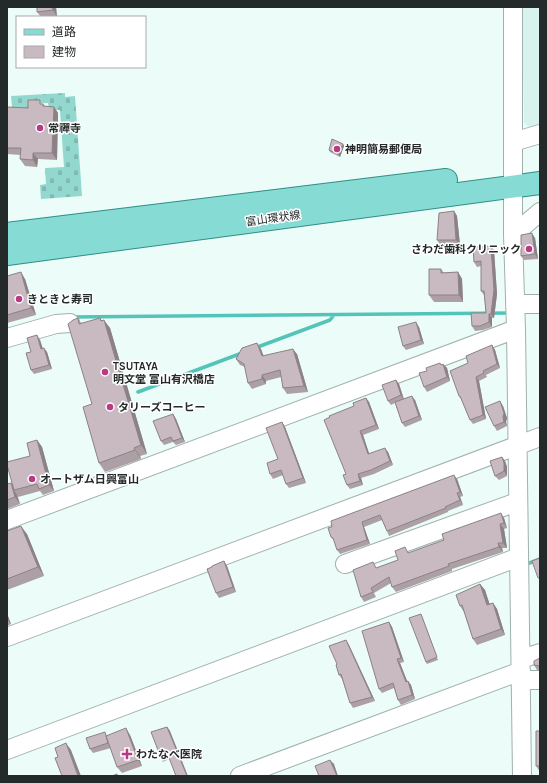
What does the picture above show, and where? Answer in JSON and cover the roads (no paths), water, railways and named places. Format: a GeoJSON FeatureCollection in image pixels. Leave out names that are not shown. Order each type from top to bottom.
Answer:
{"type":"FeatureCollection","features":[{"type":"Feature","properties":{"kind":"main road","name":"富山環状線"},"geometry":{"type":"LineString","coordinates":[[7,254],[513,179],[540,168]]}},
{"type":"Feature","properties":{"kind":"main road","name":"富山環状線"},"geometry":{"type":"LineString","coordinates":[[7,234],[513,179],[540,183]]}},
{"type":"Feature","properties":{"kind":"street"},"geometry":{"type":"LineString","coordinates":[[513,7],[513,235],[516,329],[517,502],[522,776]]}},
{"type":"Feature","properties":{"kind":"street"},"geometry":{"type":"LineString","coordinates":[[513,142],[540,134]]}},
{"type":"Feature","properties":{"kind":"street"},"geometry":{"type":"LineString","coordinates":[[513,235],[540,212]]}},
{"type":"Feature","properties":{"kind":"street"},"geometry":{"type":"LineString","coordinates":[[515,304],[540,304]]}},
{"type":"Feature","properties":{"kind":"street"},"geometry":{"type":"LineString","coordinates":[[7,338],[56,324],[70,324]]}},
{"type":"Feature","properties":{"kind":"street"},"geometry":{"type":"LineString","coordinates":[[7,520],[516,329]]}},
{"type":"Feature","properties":{"kind":"street"},"geometry":{"type":"LineString","coordinates":[[7,637],[540,437]]}},
{"type":"Feature","properties":{"kind":"street"},"geometry":{"type":"LineString","coordinates":[[345,564],[517,502]]}},
{"type":"Feature","properties":{"kind":"street"},"geometry":{"type":"LineString","coordinates":[[7,750],[519,557]]}},
{"type":"Feature","properties":{"kind":"street"},"geometry":{"type":"LineString","coordinates":[[240,776],[521,670],[540,653]]}},
{"type":"Feature","properties":{"kind":"street"},"geometry":{"type":"LineString","coordinates":[[521,670],[540,680]]}},
{"type":"Feature","properties":{"kind":"waterway"},"geometry":{"type":"LineString","coordinates":[[72,317],[510,313]]}},
{"type":"Feature","properties":{"kind":"waterway"},"geometry":{"type":"LineString","coordinates":[[255,348],[330,320],[334,315]]}},
{"type":"Feature","properties":{"kind":"waterway"},"geometry":{"type":"LineString","coordinates":[[138,392],[242,353]]}},
{"type":"Feature","properties":{"kind":"waterway"},"geometry":{"type":"LineString","coordinates":[[524,565],[540,559]]}},
{"type":"Feature","properties":{"kind":"place","name":"常禪寺"},"geometry":{"type":"Point","coordinates":[40,128]}},
{"type":"Feature","properties":{"kind":"place","name":"神明簡易郵便局"},"geometry":{"type":"Point","coordinates":[337,149]}},
{"type":"Feature","properties":{"kind":"place","name":"さわだ歯科クリニック"},"geometry":{"type":"Point","coordinates":[529,249]}},
{"type":"Feature","properties":{"kind":"place","name":"きときと寿司"},"geometry":{"type":"Point","coordinates":[19,299]}},
{"type":"Feature","properties":{"kind":"place","name":"TSUTAYA 明文堂 富山有沢橋店"},"geometry":{"type":"Point","coordinates":[105,372]}},
{"type":"Feature","properties":{"kind":"place","name":"タリーズコーヒー"},"geometry":{"type":"Point","coordinates":[110,407]}},
{"type":"Feature","properties":{"kind":"place","name":"オートザム日興富山"},"geometry":{"type":"Point","coordinates":[32,479]}},
{"type":"Feature","properties":{"kind":"place","name":"わたなべ医院"},"geometry":{"type":"Point","coordinates":[127,754]}}]}
